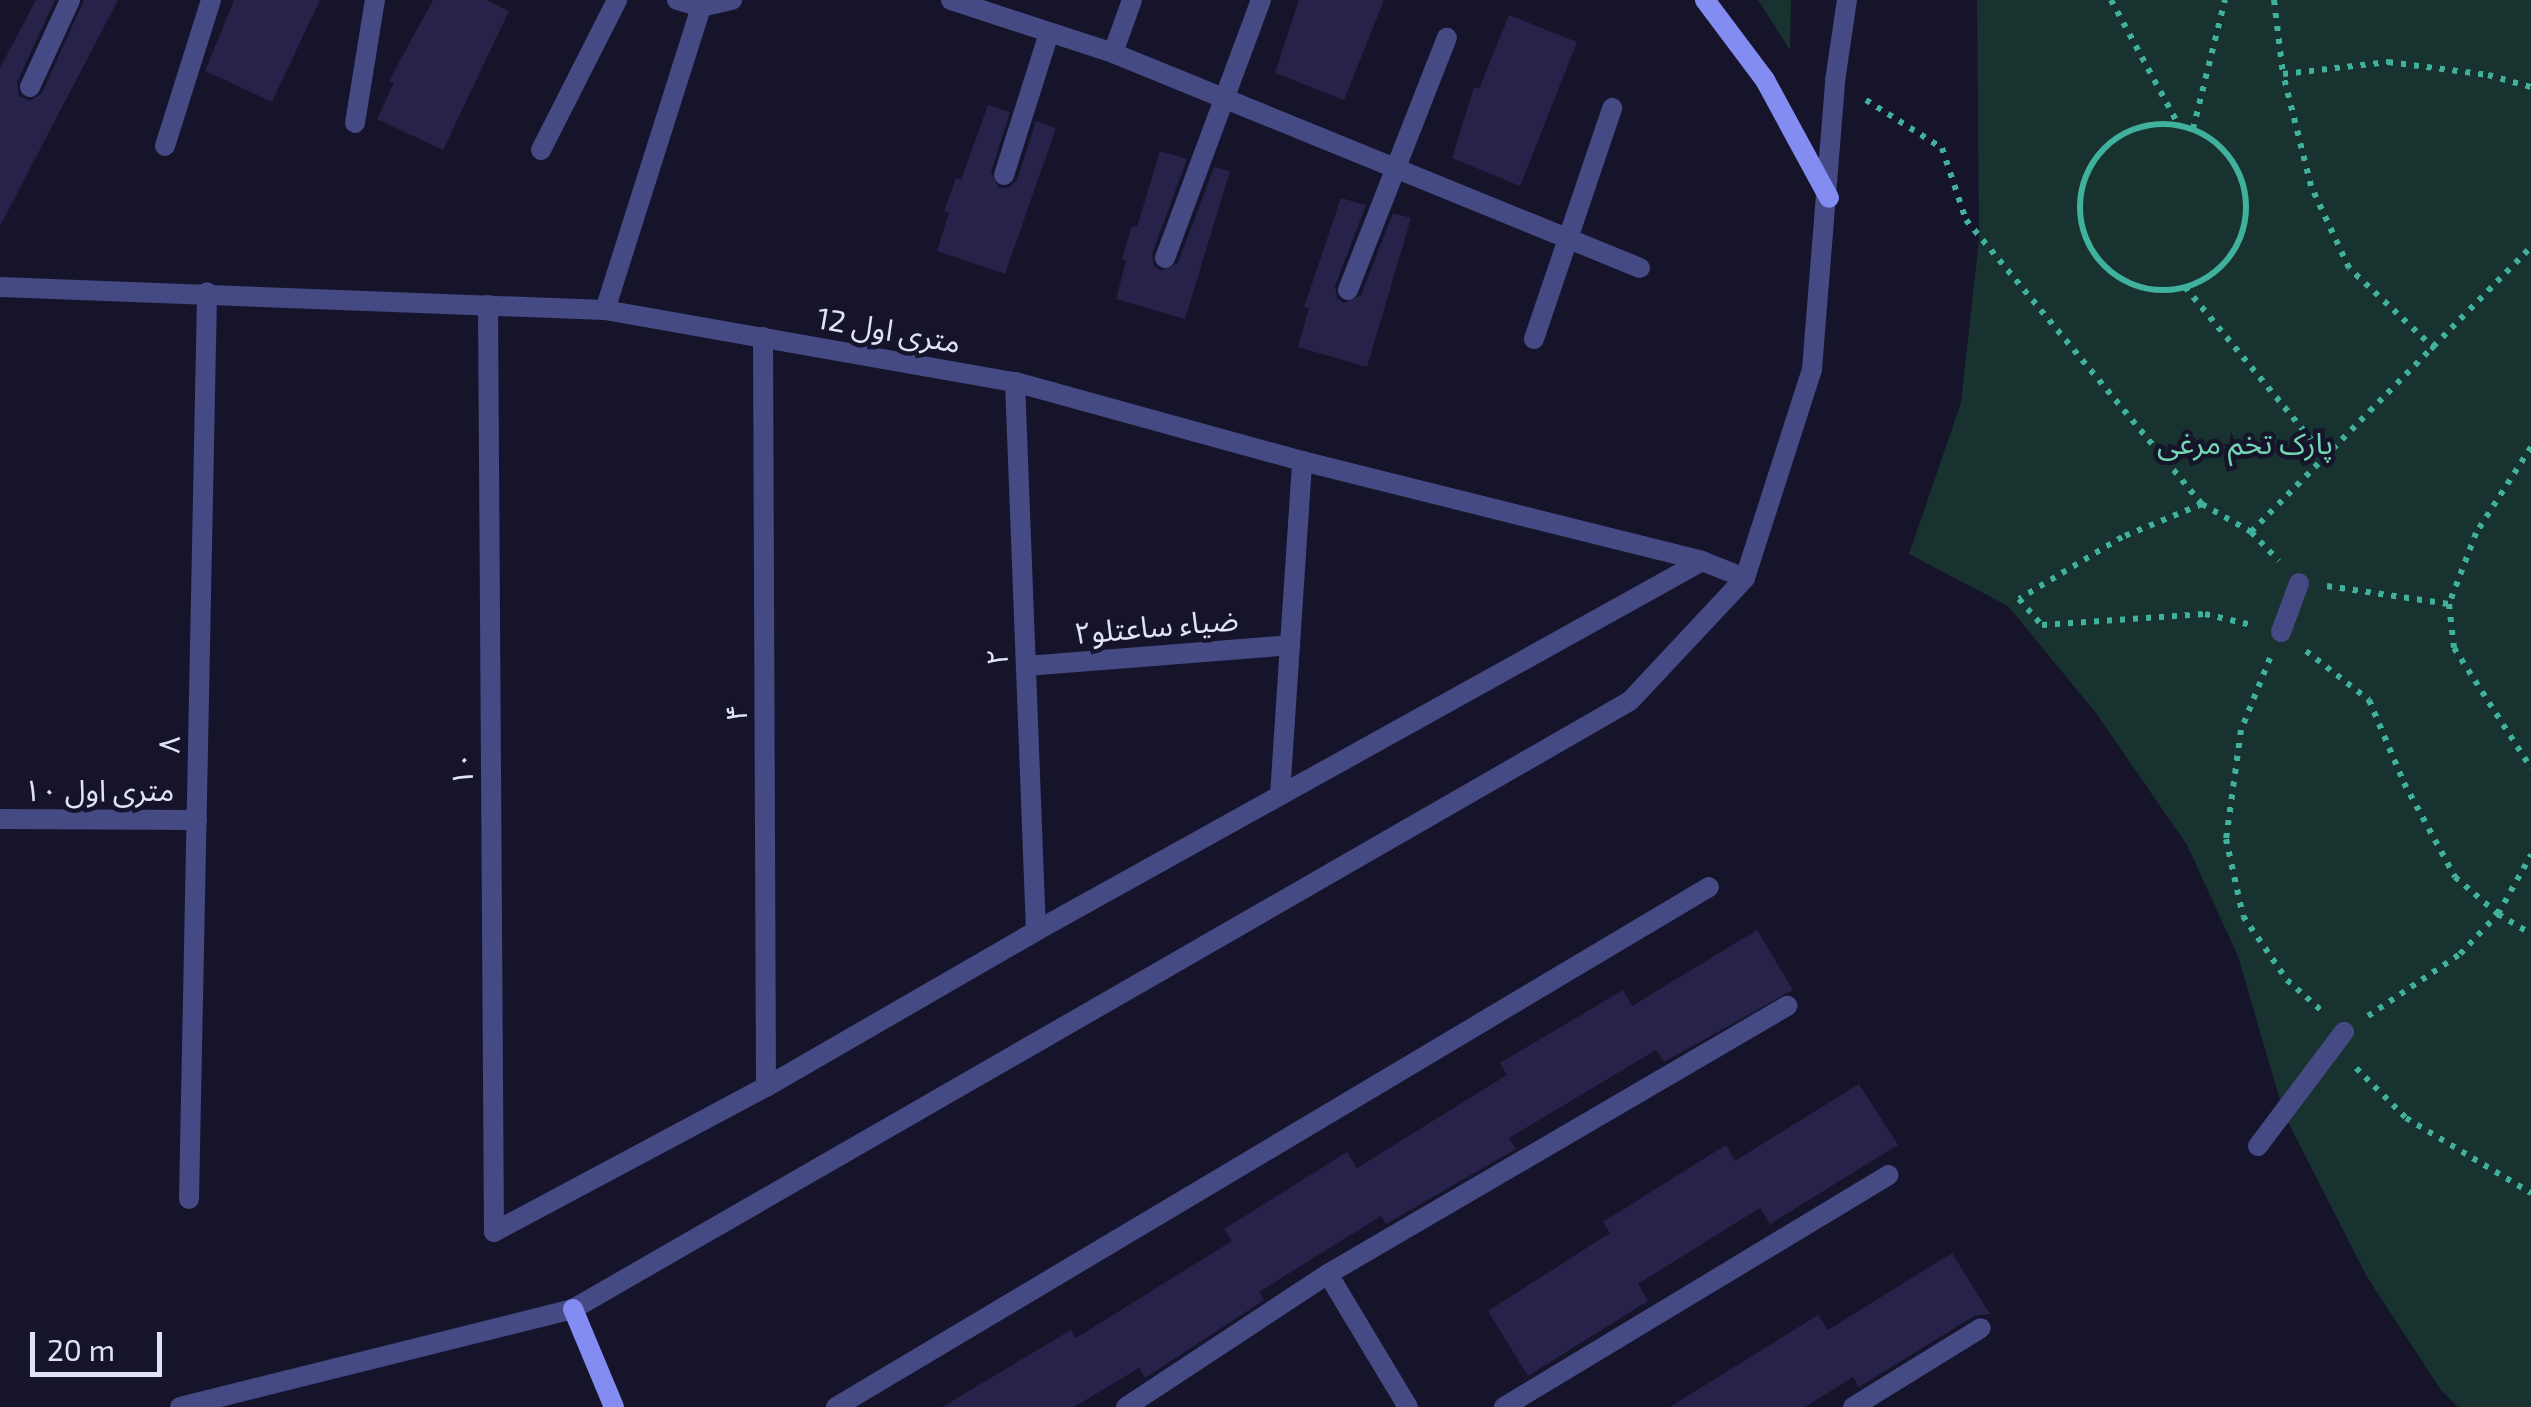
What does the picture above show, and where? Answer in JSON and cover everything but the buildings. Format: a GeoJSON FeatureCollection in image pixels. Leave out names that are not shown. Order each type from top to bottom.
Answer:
{"type":"FeatureCollection","features":[{"type":"Feature","properties":{"kind":"street"},"geometry":{"type":"LineString","coordinates":[[30,87],[70,0]]}},
{"type":"Feature","properties":{"kind":"street"},"geometry":{"type":"LineString","coordinates":[[165,146],[212,0]]}},
{"type":"Feature","properties":{"kind":"street"},"geometry":{"type":"LineString","coordinates":[[355,123],[375,0]]}},
{"type":"Feature","properties":{"kind":"street"},"geometry":{"type":"LineString","coordinates":[[541,150],[617,0]]}},
{"type":"Feature","properties":{"kind":"street"},"geometry":{"type":"LineString","coordinates":[[677,0],[701,7],[732,0]]}},
{"type":"Feature","properties":{"kind":"street"},"geometry":{"type":"LineString","coordinates":[[951,0],[1113,54],[1640,268]]}},
{"type":"Feature","properties":{"kind":"street"},"geometry":{"type":"LineString","coordinates":[[1113,54],[1132,0]]}},
{"type":"Feature","properties":{"kind":"street"},"geometry":{"type":"LineString","coordinates":[[1164,258],[1262,0]]}},
{"type":"Feature","properties":{"kind":"street"},"geometry":{"type":"LineString","coordinates":[[1705,0],[1764,80],[1828,198]]}},
{"type":"Feature","properties":{"kind":"street"},"geometry":{"type":"LineString","coordinates":[[180,1407],[573,1309],[1630,701],[1745,578],[1812,369],[1835,81],[1847,0]]}},
{"type":"Feature","properties":{"kind":"street"},"geometry":{"type":"LineString","coordinates":[[606,310],[701,7]]}},
{"type":"Feature","properties":{"kind":"street"},"geometry":{"type":"LineString","coordinates":[[1004,175],[1050,33]]}},
{"type":"Feature","properties":{"kind":"street"},"geometry":{"type":"LineString","coordinates":[[1348,290],[1447,38]]}},
{"type":"Feature","properties":{"kind":"street"},"geometry":{"type":"LineString","coordinates":[[1534,338],[1612,108]]}},
{"type":"Feature","properties":{"kind":"street","name":"12 متری اول"},"geometry":{"type":"LineString","coordinates":[[0,287],[606,310],[1015,382],[1302,461],[1702,561],[1745,578]]}},
{"type":"Feature","properties":{"kind":"street","name":"۸"},"geometry":{"type":"LineString","coordinates":[[189,1199],[207,292]]}},
{"type":"Feature","properties":{"kind":"street","name":"۱۰"},"geometry":{"type":"LineString","coordinates":[[488,305],[494,1232],[766,1088]]}},
{"type":"Feature","properties":{"kind":"street","name":"۴"},"geometry":{"type":"LineString","coordinates":[[763,337],[766,1088]]}},
{"type":"Feature","properties":{"kind":"street","name":"۲"},"geometry":{"type":"LineString","coordinates":[[1015,382],[1036,930]]}},
{"type":"Feature","properties":{"kind":"street"},"geometry":{"type":"LineString","coordinates":[[1280,795],[1302,461]]}},
{"type":"Feature","properties":{"kind":"street"},"geometry":{"type":"LineString","coordinates":[[766,1088],[1036,930],[1702,561]]}},
{"type":"Feature","properties":{"kind":"street"},"geometry":{"type":"LineString","coordinates":[[2281,632],[2300,582]]}},
{"type":"Feature","properties":{"kind":"street","name":"ضیاء ساعتلو۲"},"geometry":{"type":"LineString","coordinates":[[1026,666],[1290,645]]}},
{"type":"Feature","properties":{"kind":"street","name":"۱۰ متری اول"},"geometry":{"type":"LineString","coordinates":[[0,818],[196,820]]}},
{"type":"Feature","properties":{"kind":"street"},"geometry":{"type":"LineString","coordinates":[[836,1407],[1709,886]]}},
{"type":"Feature","properties":{"kind":"street"},"geometry":{"type":"LineString","coordinates":[[1126,1407],[1328,1274],[1787,1006]]}},
{"type":"Feature","properties":{"kind":"street"},"geometry":{"type":"LineString","coordinates":[[2258,1146],[2344,1032]]}},
{"type":"Feature","properties":{"kind":"street"},"geometry":{"type":"LineString","coordinates":[[1504,1407],[1889,1175]]}},
{"type":"Feature","properties":{"kind":"street"},"geometry":{"type":"LineString","coordinates":[[1328,1274],[1408,1407]]}},
{"type":"Feature","properties":{"kind":"street"},"geometry":{"type":"LineString","coordinates":[[573,1309],[614,1407]]}},
{"type":"Feature","properties":{"kind":"street"},"geometry":{"type":"LineString","coordinates":[[1853,1407],[1981,1328]]}},
{"type":"Feature","properties":{"kind":"path"},"geometry":{"type":"LineString","coordinates":[[2111,0],[2178,124]]}},
{"type":"Feature","properties":{"kind":"path"},"geometry":{"type":"LineString","coordinates":[[2193,129],[2224,0]]}},
{"type":"Feature","properties":{"kind":"path"},"geometry":{"type":"LineString","coordinates":[[2274,0],[2283,74],[2311,186],[2348,268],[2436,348]]}},
{"type":"Feature","properties":{"kind":"path"},"geometry":{"type":"LineString","coordinates":[[2283,74],[2388,62],[2488,75],[2531,87]]}},
{"type":"Feature","properties":{"kind":"path"},"geometry":{"type":"LineString","coordinates":[[1835,81],[1942,148],[1966,220],[2202,504],[2251,532],[2300,582],[2450,604]]}},
{"type":"Feature","properties":{"kind":"path"},"geometry":{"type":"LineString","coordinates":[[2148,124],[2178,124],[2223,148],[2238,170],[2246,195],[2246,221],[2237,246],[2221,268],[2185,287],[2145,290],[2118,279],[2097,259],[2083,234],[2078,206],[2084,177],[2099,152],[2121,134],[2148,124]]}},
{"type":"Feature","properties":{"kind":"path"},"geometry":{"type":"LineString","coordinates":[[2251,532],[2436,348],[2531,246]]}},
{"type":"Feature","properties":{"kind":"path"},"geometry":{"type":"LineString","coordinates":[[2185,287],[2324,456]]}},
{"type":"Feature","properties":{"kind":"path"},"geometry":{"type":"LineString","coordinates":[[2531,447],[2476,532],[2450,604],[2454,648],[2531,768]]}},
{"type":"Feature","properties":{"kind":"path"},"geometry":{"type":"LineString","coordinates":[[2202,504],[2122,537],[2019,599],[2042,625],[2206,614],[2281,632],[2369,700],[2404,783],[2455,877],[2498,914],[2531,934]]}},
{"type":"Feature","properties":{"kind":"path"},"geometry":{"type":"LineString","coordinates":[[2281,632],[2242,730],[2226,839],[2243,916],[2287,980],[2344,1032],[2357,1072],[2406,1118],[2531,1193]]}},
{"type":"Feature","properties":{"kind":"path"},"geometry":{"type":"LineString","coordinates":[[2344,1032],[2460,954],[2498,914],[2531,855]]}},
{"type":"Feature","properties":{"kind":"green space"},"geometry":{"type":"Polygon","coordinates":[[[1758,0],[1791,0],[1790,50],[1758,0]]]}},
{"type":"Feature","properties":{"kind":"green space","name":"پارک تخم مرغی"},"geometry":{"type":"Polygon","coordinates":[[[1977,0],[2531,0],[2531,1407],[2458,1407],[2441,1390],[2367,1277],[2284,1114],[2238,956],[2187,845],[2096,713],[2008,606],[1909,554],[1961,403],[1979,239],[1977,0]]]}}]}
